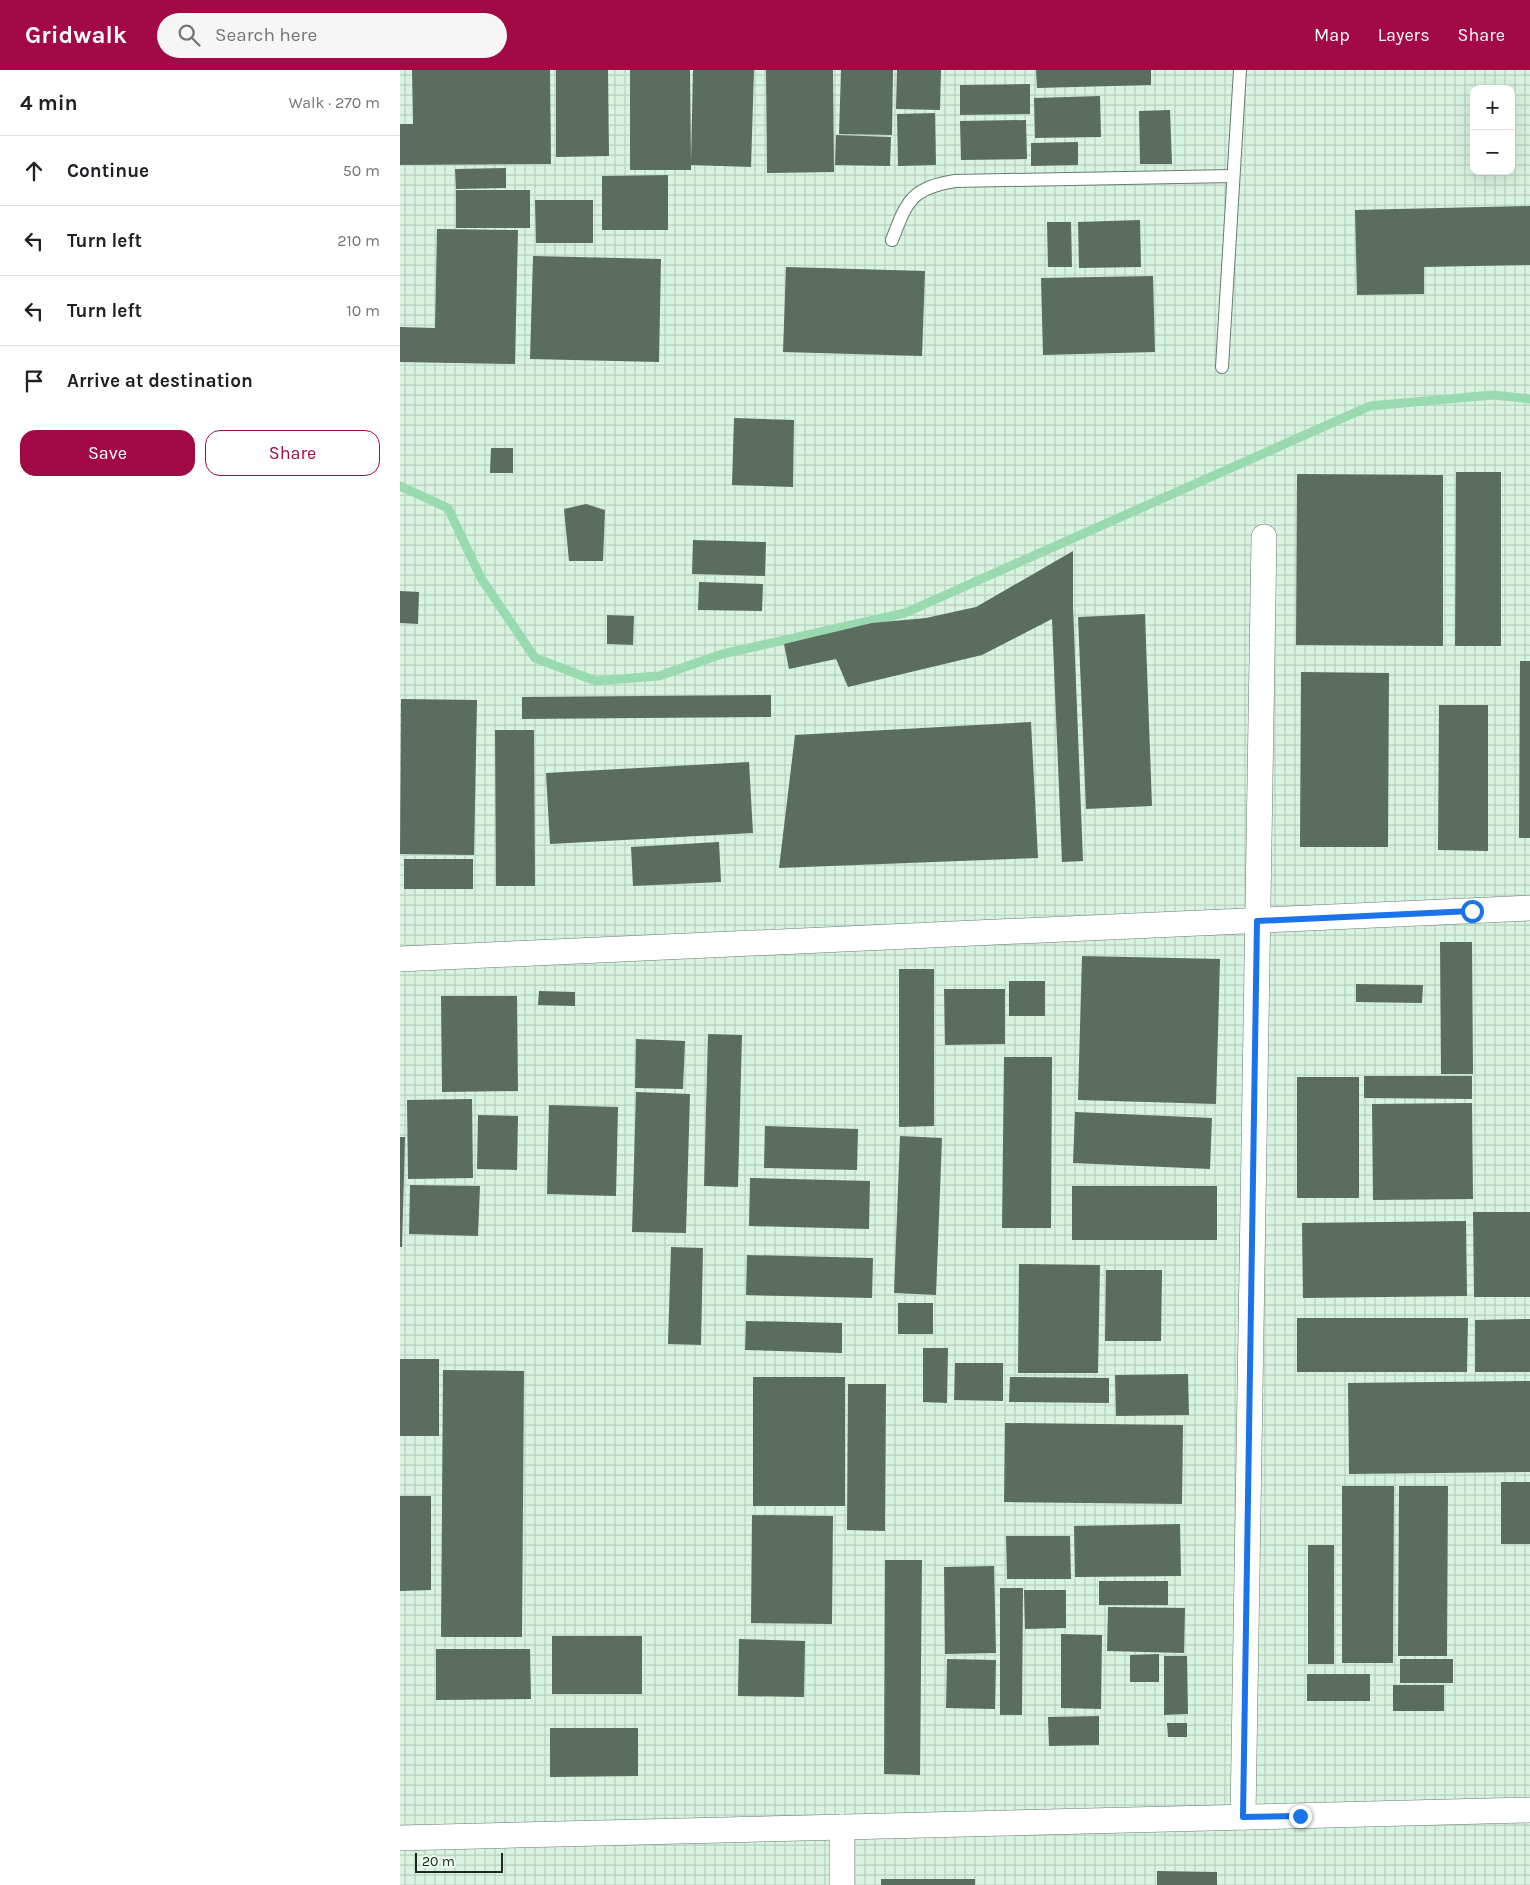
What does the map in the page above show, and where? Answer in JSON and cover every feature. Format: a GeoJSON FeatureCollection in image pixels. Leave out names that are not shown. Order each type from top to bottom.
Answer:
{"type":"FeatureCollection","features":[{"type":"Feature","properties":{"kind":"street"},"geometry":{"type":"LineString","coordinates":[[1243,1817],[1264,537]]}},
{"type":"Feature","properties":{"kind":"street"},"geometry":{"type":"LineString","coordinates":[[400,959],[1530,908]]}},
{"type":"Feature","properties":{"kind":"street"},"geometry":{"type":"LineString","coordinates":[[400,1838],[1530,1810]]}},
{"type":"Feature","properties":{"kind":"street"},"geometry":{"type":"LineString","coordinates":[[842,1827],[842,1885]]}},
{"type":"Feature","properties":{"kind":"lane"},"geometry":{"type":"LineString","coordinates":[[1222,368],[1240,70]]}},
{"type":"Feature","properties":{"kind":"lane"},"geometry":{"type":"LineString","coordinates":[[892,240],[903,211],[917,194],[933,185],[955,182],[1234,176]]}},
{"type":"Feature","properties":{"kind":"shaded area"},"geometry":{"type":"Polygon","coordinates":[[[400,70],[1530,70],[1530,1885],[400,1885],[400,70]]]}},
{"type":"Feature","properties":{"kind":"building"},"geometry":{"type":"Polygon","coordinates":[[[412,70],[550,70],[551,164],[400,165],[400,124],[413,124],[412,70]]]}},
{"type":"Feature","properties":{"kind":"building"},"geometry":{"type":"Polygon","coordinates":[[[556,70],[608,70],[609,156],[556,157],[556,70]]]}},
{"type":"Feature","properties":{"kind":"building"},"geometry":{"type":"Polygon","coordinates":[[[630,70],[690,70],[691,162],[693,70],[754,70],[751,167],[691,165],[691,170],[630,170],[630,70]]]}},
{"type":"Feature","properties":{"kind":"building"},"geometry":{"type":"Polygon","coordinates":[[[766,70],[833,70],[834,172],[767,173],[766,70]]]}},
{"type":"Feature","properties":{"kind":"building"},"geometry":{"type":"Polygon","coordinates":[[[841,70],[893,70],[892,135],[839,134],[841,70]]]}},
{"type":"Feature","properties":{"kind":"building"},"geometry":{"type":"Polygon","coordinates":[[[897,70],[941,70],[940,110],[896,109],[897,70]]]}},
{"type":"Feature","properties":{"kind":"building"},"geometry":{"type":"Polygon","coordinates":[[[1036,70],[1151,70],[1151,85],[1037,88],[1036,70]]]}},
{"type":"Feature","properties":{"kind":"building"},"geometry":{"type":"Polygon","coordinates":[[[1030,84],[1030,114],[960,115],[960,85],[1030,84]]]}},
{"type":"Feature","properties":{"kind":"building"},"geometry":{"type":"Polygon","coordinates":[[[1100,96],[1101,137],[1035,138],[1034,98],[1100,96]]]}},
{"type":"Feature","properties":{"kind":"building"},"geometry":{"type":"Polygon","coordinates":[[[1170,110],[1172,164],[1140,164],[1139,111],[1170,110]]]}},
{"type":"Feature","properties":{"kind":"building"},"geometry":{"type":"Polygon","coordinates":[[[935,113],[936,165],[898,166],[897,114],[935,113]]]}},
{"type":"Feature","properties":{"kind":"building"},"geometry":{"type":"Polygon","coordinates":[[[1026,120],[1027,159],[961,160],[960,121],[1026,120]]]}},
{"type":"Feature","properties":{"kind":"building"},"geometry":{"type":"Polygon","coordinates":[[[836,135],[891,137],[890,166],[835,165],[836,135]]]}},
{"type":"Feature","properties":{"kind":"building"},"geometry":{"type":"Polygon","coordinates":[[[1078,142],[1078,165],[1031,166],[1031,143],[1078,142]]]}},
{"type":"Feature","properties":{"kind":"building"},"geometry":{"type":"Polygon","coordinates":[[[506,168],[506,188],[456,189],[455,169],[506,168]]]}},
{"type":"Feature","properties":{"kind":"building"},"geometry":{"type":"Polygon","coordinates":[[[668,175],[668,230],[602,230],[602,176],[668,175]]]}},
{"type":"Feature","properties":{"kind":"building"},"geometry":{"type":"Polygon","coordinates":[[[456,190],[530,190],[530,228],[456,228],[456,190]]]}},
{"type":"Feature","properties":{"kind":"building"},"geometry":{"type":"Polygon","coordinates":[[[535,200],[593,200],[593,243],[536,243],[535,200]]]}},
{"type":"Feature","properties":{"kind":"building"},"geometry":{"type":"Polygon","coordinates":[[[1530,206],[1530,265],[1424,267],[1424,294],[1357,295],[1355,210],[1530,206]]]}},
{"type":"Feature","properties":{"kind":"building"},"geometry":{"type":"Polygon","coordinates":[[[1140,220],[1141,267],[1079,268],[1078,222],[1140,220]]]}},
{"type":"Feature","properties":{"kind":"building"},"geometry":{"type":"Polygon","coordinates":[[[1047,222],[1071,222],[1072,267],[1048,267],[1047,222]]]}},
{"type":"Feature","properties":{"kind":"building"},"geometry":{"type":"Polygon","coordinates":[[[437,229],[518,230],[515,364],[400,362],[400,327],[435,328],[437,229]]]}},
{"type":"Feature","properties":{"kind":"building"},"geometry":{"type":"Polygon","coordinates":[[[533,256],[661,259],[659,362],[530,359],[533,256]]]}},
{"type":"Feature","properties":{"kind":"building"},"geometry":{"type":"Polygon","coordinates":[[[786,267],[925,271],[922,356],[783,352],[786,267]]]}},
{"type":"Feature","properties":{"kind":"building"},"geometry":{"type":"Polygon","coordinates":[[[1153,276],[1155,352],[1043,355],[1041,278],[1153,276]]]}},
{"type":"Feature","properties":{"kind":"building"},"geometry":{"type":"Polygon","coordinates":[[[734,418],[794,420],[793,487],[732,485],[734,418]]]}},
{"type":"Feature","properties":{"kind":"building"},"geometry":{"type":"Polygon","coordinates":[[[491,448],[513,448],[513,473],[490,473],[491,448]]]}},
{"type":"Feature","properties":{"kind":"building"},"geometry":{"type":"Polygon","coordinates":[[[1456,472],[1501,472],[1501,646],[1455,646],[1456,472]]]}},
{"type":"Feature","properties":{"kind":"building"},"geometry":{"type":"Polygon","coordinates":[[[1297,474],[1443,475],[1443,646],[1296,645],[1297,474]]]}},
{"type":"Feature","properties":{"kind":"building"},"geometry":{"type":"Polygon","coordinates":[[[586,504],[605,510],[603,561],[569,561],[564,509],[586,504]]]}},
{"type":"Feature","properties":{"kind":"building"},"geometry":{"type":"Polygon","coordinates":[[[693,540],[766,542],[765,576],[692,574],[693,540]]]}},
{"type":"Feature","properties":{"kind":"building"},"geometry":{"type":"Polygon","coordinates":[[[1073,551],[1073,607],[1083,861],[1062,862],[1052,619],[982,655],[848,687],[836,659],[789,669],[784,644],[872,623],[926,618],[976,607],[1073,551]]]}},
{"type":"Feature","properties":{"kind":"building"},"geometry":{"type":"Polygon","coordinates":[[[699,582],[763,584],[762,611],[698,610],[699,582]]]}},
{"type":"Feature","properties":{"kind":"building"},"geometry":{"type":"Polygon","coordinates":[[[400,591],[419,592],[418,624],[400,623],[400,591]]]}},
{"type":"Feature","properties":{"kind":"building"},"geometry":{"type":"Polygon","coordinates":[[[1145,614],[1152,806],[1086,809],[1078,617],[1145,614]]]}},
{"type":"Feature","properties":{"kind":"building"},"geometry":{"type":"Polygon","coordinates":[[[607,615],[634,616],[633,645],[607,644],[607,615]]]}},
{"type":"Feature","properties":{"kind":"building"},"geometry":{"type":"Polygon","coordinates":[[[1520,661],[1530,661],[1530,838],[1519,838],[1520,661]]]}},
{"type":"Feature","properties":{"kind":"building"},"geometry":{"type":"Polygon","coordinates":[[[1301,672],[1389,673],[1388,847],[1300,847],[1301,672]]]}},
{"type":"Feature","properties":{"kind":"building"},"geometry":{"type":"Polygon","coordinates":[[[771,695],[771,717],[522,719],[522,697],[771,695]]]}},
{"type":"Feature","properties":{"kind":"building"},"geometry":{"type":"Polygon","coordinates":[[[401,699],[477,700],[474,855],[400,854],[401,699]]]}},
{"type":"Feature","properties":{"kind":"building"},"geometry":{"type":"Polygon","coordinates":[[[1439,705],[1488,705],[1488,851],[1438,850],[1439,705]]]}},
{"type":"Feature","properties":{"kind":"building"},"geometry":{"type":"Polygon","coordinates":[[[1031,722],[1038,858],[779,868],[795,735],[1031,722]]]}},
{"type":"Feature","properties":{"kind":"building"},"geometry":{"type":"Polygon","coordinates":[[[495,730],[534,730],[535,886],[496,886],[495,730]]]}},
{"type":"Feature","properties":{"kind":"building"},"geometry":{"type":"Polygon","coordinates":[[[749,762],[753,833],[550,844],[546,773],[749,762]]]}},
{"type":"Feature","properties":{"kind":"building"},"geometry":{"type":"Polygon","coordinates":[[[719,842],[721,882],[633,886],[631,847],[719,842]]]}},
{"type":"Feature","properties":{"kind":"building"},"geometry":{"type":"Polygon","coordinates":[[[404,859],[473,859],[473,889],[404,889],[404,859]]]}},
{"type":"Feature","properties":{"kind":"building"},"geometry":{"type":"Polygon","coordinates":[[[1440,942],[1472,942],[1473,1074],[1441,1074],[1440,942]]]}},
{"type":"Feature","properties":{"kind":"building"},"geometry":{"type":"Polygon","coordinates":[[[1082,956],[1220,959],[1216,1104],[1078,1100],[1082,956]]]}},
{"type":"Feature","properties":{"kind":"building"},"geometry":{"type":"Polygon","coordinates":[[[899,969],[934,969],[934,1126],[899,1127],[899,969]]]}},
{"type":"Feature","properties":{"kind":"building"},"geometry":{"type":"Polygon","coordinates":[[[1009,981],[1045,981],[1045,1016],[1009,1016],[1009,981]]]}},
{"type":"Feature","properties":{"kind":"building"},"geometry":{"type":"Polygon","coordinates":[[[1356,984],[1423,985],[1422,1003],[1356,1002],[1356,984]]]}},
{"type":"Feature","properties":{"kind":"building"},"geometry":{"type":"Polygon","coordinates":[[[944,989],[1005,989],[1005,1044],[945,1045],[944,989]]]}},
{"type":"Feature","properties":{"kind":"building"},"geometry":{"type":"Polygon","coordinates":[[[539,991],[575,992],[575,1006],[538,1005],[539,991]]]}},
{"type":"Feature","properties":{"kind":"building"},"geometry":{"type":"Polygon","coordinates":[[[441,996],[517,996],[518,1091],[442,1092],[441,996]]]}},
{"type":"Feature","properties":{"kind":"building"},"geometry":{"type":"Polygon","coordinates":[[[708,1034],[742,1035],[738,1187],[704,1186],[708,1034]]]}},
{"type":"Feature","properties":{"kind":"building"},"geometry":{"type":"Polygon","coordinates":[[[636,1039],[685,1041],[683,1089],[635,1088],[636,1039]]]}},
{"type":"Feature","properties":{"kind":"building"},"geometry":{"type":"Polygon","coordinates":[[[1004,1057],[1052,1057],[1051,1228],[1002,1228],[1004,1057]]]}},
{"type":"Feature","properties":{"kind":"building"},"geometry":{"type":"Polygon","coordinates":[[[1364,1076],[1472,1076],[1472,1099],[1364,1098],[1364,1076]]]}},
{"type":"Feature","properties":{"kind":"building"},"geometry":{"type":"Polygon","coordinates":[[[1297,1077],[1359,1077],[1359,1198],[1297,1198],[1297,1077]]]}},
{"type":"Feature","properties":{"kind":"building"},"geometry":{"type":"Polygon","coordinates":[[[636,1092],[690,1094],[686,1233],[632,1232],[636,1092]]]}},
{"type":"Feature","properties":{"kind":"building"},"geometry":{"type":"Polygon","coordinates":[[[472,1099],[473,1178],[408,1179],[407,1100],[472,1099]]]}},
{"type":"Feature","properties":{"kind":"building"},"geometry":{"type":"Polygon","coordinates":[[[1472,1103],[1473,1199],[1373,1200],[1372,1104],[1472,1103]]]}},
{"type":"Feature","properties":{"kind":"building"},"geometry":{"type":"Polygon","coordinates":[[[549,1105],[618,1107],[616,1196],[547,1194],[549,1105]]]}},
{"type":"Feature","properties":{"kind":"building"},"geometry":{"type":"Polygon","coordinates":[[[1075,1112],[1212,1118],[1210,1169],[1073,1163],[1075,1112]]]}},
{"type":"Feature","properties":{"kind":"building"},"geometry":{"type":"Polygon","coordinates":[[[478,1115],[518,1116],[517,1170],[477,1169],[478,1115]]]}},
{"type":"Feature","properties":{"kind":"building"},"geometry":{"type":"Polygon","coordinates":[[[765,1126],[858,1129],[857,1170],[764,1168],[765,1126]]]}},
{"type":"Feature","properties":{"kind":"building"},"geometry":{"type":"Polygon","coordinates":[[[900,1136],[942,1138],[936,1295],[894,1293],[900,1136]]]}},
{"type":"Feature","properties":{"kind":"building"},"geometry":{"type":"Polygon","coordinates":[[[400,1137],[405,1137],[402,1247],[400,1247],[400,1137]]]}},
{"type":"Feature","properties":{"kind":"building"},"geometry":{"type":"Polygon","coordinates":[[[750,1178],[870,1181],[869,1229],[749,1226],[750,1178]]]}},
{"type":"Feature","properties":{"kind":"building"},"geometry":{"type":"Polygon","coordinates":[[[410,1185],[480,1186],[478,1236],[409,1234],[410,1185]]]}},
{"type":"Feature","properties":{"kind":"building"},"geometry":{"type":"Polygon","coordinates":[[[1072,1186],[1217,1186],[1217,1240],[1072,1240],[1072,1186]]]}},
{"type":"Feature","properties":{"kind":"building"},"geometry":{"type":"Polygon","coordinates":[[[1473,1212],[1530,1212],[1530,1297],[1474,1297],[1473,1212]]]}},
{"type":"Feature","properties":{"kind":"building"},"geometry":{"type":"Polygon","coordinates":[[[1466,1221],[1467,1296],[1303,1298],[1302,1223],[1466,1221]]]}},
{"type":"Feature","properties":{"kind":"building"},"geometry":{"type":"Polygon","coordinates":[[[671,1247],[703,1248],[701,1345],[668,1344],[671,1247]]]}},
{"type":"Feature","properties":{"kind":"building"},"geometry":{"type":"Polygon","coordinates":[[[747,1255],[873,1258],[872,1298],[746,1295],[747,1255]]]}},
{"type":"Feature","properties":{"kind":"building"},"geometry":{"type":"Polygon","coordinates":[[[1019,1264],[1100,1265],[1098,1373],[1018,1373],[1019,1264]]]}},
{"type":"Feature","properties":{"kind":"building"},"geometry":{"type":"Polygon","coordinates":[[[1106,1270],[1162,1270],[1161,1341],[1105,1341],[1106,1270]]]}},
{"type":"Feature","properties":{"kind":"building"},"geometry":{"type":"Polygon","coordinates":[[[898,1303],[933,1303],[933,1334],[898,1334],[898,1303]]]}},
{"type":"Feature","properties":{"kind":"building"},"geometry":{"type":"Polygon","coordinates":[[[1297,1318],[1468,1318],[1467,1372],[1297,1372],[1297,1318]]]}},
{"type":"Feature","properties":{"kind":"building"},"geometry":{"type":"Polygon","coordinates":[[[1530,1319],[1530,1372],[1475,1372],[1475,1320],[1530,1319]]]}},
{"type":"Feature","properties":{"kind":"building"},"geometry":{"type":"Polygon","coordinates":[[[746,1321],[842,1323],[842,1353],[745,1350],[746,1321]]]}},
{"type":"Feature","properties":{"kind":"building"},"geometry":{"type":"Polygon","coordinates":[[[923,1348],[948,1348],[947,1403],[923,1402],[923,1348]]]}},
{"type":"Feature","properties":{"kind":"building"},"geometry":{"type":"Polygon","coordinates":[[[400,1359],[439,1359],[439,1436],[400,1436],[400,1359]]]}},
{"type":"Feature","properties":{"kind":"building"},"geometry":{"type":"Polygon","coordinates":[[[955,1363],[1003,1363],[1003,1401],[954,1400],[955,1363]]]}},
{"type":"Feature","properties":{"kind":"building"},"geometry":{"type":"Polygon","coordinates":[[[443,1370],[524,1371],[522,1637],[441,1637],[443,1370]]]}},
{"type":"Feature","properties":{"kind":"building"},"geometry":{"type":"Polygon","coordinates":[[[1188,1374],[1189,1415],[1116,1416],[1115,1375],[1188,1374]]]}},
{"type":"Feature","properties":{"kind":"building"},"geometry":{"type":"Polygon","coordinates":[[[753,1377],[845,1377],[845,1506],[753,1506],[753,1377]]]}},
{"type":"Feature","properties":{"kind":"building"},"geometry":{"type":"Polygon","coordinates":[[[1010,1377],[1109,1378],[1109,1403],[1009,1402],[1010,1377]]]}},
{"type":"Feature","properties":{"kind":"building"},"geometry":{"type":"Polygon","coordinates":[[[1530,1381],[1530,1472],[1349,1474],[1348,1383],[1530,1381]]]}},
{"type":"Feature","properties":{"kind":"building"},"geometry":{"type":"Polygon","coordinates":[[[848,1384],[886,1384],[885,1531],[847,1530],[848,1384]]]}},
{"type":"Feature","properties":{"kind":"building"},"geometry":{"type":"Polygon","coordinates":[[[1005,1423],[1183,1425],[1182,1504],[1004,1502],[1005,1423]]]}},
{"type":"Feature","properties":{"kind":"building"},"geometry":{"type":"Polygon","coordinates":[[[1501,1482],[1530,1482],[1530,1544],[1501,1544],[1501,1482]]]}},
{"type":"Feature","properties":{"kind":"building"},"geometry":{"type":"Polygon","coordinates":[[[1342,1486],[1394,1486],[1393,1663],[1342,1663],[1342,1486]]]}},
{"type":"Feature","properties":{"kind":"building"},"geometry":{"type":"Polygon","coordinates":[[[1399,1486],[1448,1486],[1447,1656],[1398,1656],[1399,1486]]]}},
{"type":"Feature","properties":{"kind":"building"},"geometry":{"type":"Polygon","coordinates":[[[400,1496],[431,1496],[431,1590],[400,1591],[400,1496]]]}},
{"type":"Feature","properties":{"kind":"building"},"geometry":{"type":"Polygon","coordinates":[[[752,1515],[833,1516],[832,1624],[751,1623],[752,1515]]]}},
{"type":"Feature","properties":{"kind":"building"},"geometry":{"type":"Polygon","coordinates":[[[1180,1524],[1181,1576],[1075,1577],[1074,1526],[1180,1524]]]}},
{"type":"Feature","properties":{"kind":"building"},"geometry":{"type":"Polygon","coordinates":[[[1006,1536],[1070,1536],[1071,1579],[1007,1579],[1006,1536]]]}},
{"type":"Feature","properties":{"kind":"building"},"geometry":{"type":"Polygon","coordinates":[[[1308,1545],[1334,1545],[1334,1664],[1308,1664],[1308,1545]]]}},
{"type":"Feature","properties":{"kind":"building"},"geometry":{"type":"Polygon","coordinates":[[[885,1560],[922,1560],[920,1775],[884,1774],[885,1560]]]}},
{"type":"Feature","properties":{"kind":"building"},"geometry":{"type":"Polygon","coordinates":[[[994,1566],[996,1653],[945,1654],[944,1567],[994,1566]]]}},
{"type":"Feature","properties":{"kind":"building"},"geometry":{"type":"Polygon","coordinates":[[[1099,1581],[1168,1581],[1168,1605],[1099,1605],[1099,1581]]]}},
{"type":"Feature","properties":{"kind":"building"},"geometry":{"type":"Polygon","coordinates":[[[1000,1588],[1023,1588],[1022,1715],[1000,1715],[1000,1588]]]}},
{"type":"Feature","properties":{"kind":"building"},"geometry":{"type":"Polygon","coordinates":[[[1024,1590],[1066,1590],[1066,1628],[1025,1629],[1024,1590]]]}},
{"type":"Feature","properties":{"kind":"building"},"geometry":{"type":"Polygon","coordinates":[[[1108,1607],[1185,1608],[1184,1653],[1107,1651],[1108,1607]]]}},
{"type":"Feature","properties":{"kind":"building"},"geometry":{"type":"Polygon","coordinates":[[[1061,1634],[1102,1635],[1101,1709],[1061,1708],[1061,1634]]]}},
{"type":"Feature","properties":{"kind":"building"},"geometry":{"type":"Polygon","coordinates":[[[552,1636],[642,1636],[642,1694],[552,1694],[552,1636]]]}},
{"type":"Feature","properties":{"kind":"building"},"geometry":{"type":"Polygon","coordinates":[[[739,1639],[805,1641],[804,1697],[738,1696],[739,1639]]]}},
{"type":"Feature","properties":{"kind":"building"},"geometry":{"type":"Polygon","coordinates":[[[436,1649],[530,1649],[531,1699],[436,1700],[436,1649]]]}},
{"type":"Feature","properties":{"kind":"building"},"geometry":{"type":"Polygon","coordinates":[[[1159,1654],[1159,1682],[1130,1682],[1130,1655],[1159,1654]]]}},
{"type":"Feature","properties":{"kind":"building"},"geometry":{"type":"Polygon","coordinates":[[[1164,1656],[1187,1656],[1188,1714],[1164,1715],[1164,1656]]]}},
{"type":"Feature","properties":{"kind":"building"},"geometry":{"type":"Polygon","coordinates":[[[947,1659],[996,1660],[995,1709],[946,1708],[947,1659]]]}},
{"type":"Feature","properties":{"kind":"building"},"geometry":{"type":"Polygon","coordinates":[[[1400,1659],[1453,1659],[1453,1683],[1400,1683],[1400,1659]]]}},
{"type":"Feature","properties":{"kind":"building"},"geometry":{"type":"Polygon","coordinates":[[[1307,1674],[1370,1674],[1370,1701],[1307,1701],[1307,1674]]]}},
{"type":"Feature","properties":{"kind":"building"},"geometry":{"type":"Polygon","coordinates":[[[1393,1685],[1444,1685],[1444,1711],[1393,1711],[1393,1685]]]}},
{"type":"Feature","properties":{"kind":"building"},"geometry":{"type":"Polygon","coordinates":[[[1099,1716],[1099,1745],[1049,1746],[1048,1717],[1099,1716]]]}},
{"type":"Feature","properties":{"kind":"building"},"geometry":{"type":"Polygon","coordinates":[[[1167,1723],[1187,1723],[1187,1737],[1168,1737],[1167,1723]]]}},
{"type":"Feature","properties":{"kind":"building"},"geometry":{"type":"Polygon","coordinates":[[[550,1728],[638,1728],[638,1776],[550,1777],[550,1728]]]}},
{"type":"Feature","properties":{"kind":"building"},"geometry":{"type":"Polygon","coordinates":[[[1157,1871],[1217,1872],[1217,1885],[1157,1885],[1157,1871]]]}},
{"type":"Feature","properties":{"kind":"building"},"geometry":{"type":"Polygon","coordinates":[[[881,1879],[975,1879],[975,1885],[881,1885],[881,1879]]]}},
{"type":"Feature","properties":{"kind":"waterway"},"geometry":{"type":"LineString","coordinates":[[400,486],[448,508],[481,578],[535,658],[596,681],[659,676],[722,654],[905,613],[1370,406],[1493,395],[1530,399]]}},
{"type":"Feature","properties":{"kind":"route"},"geometry":{"type":"LineString","coordinates":[[1300,1816],[1243,1817],[1257,921],[1472,911]]}}]}
